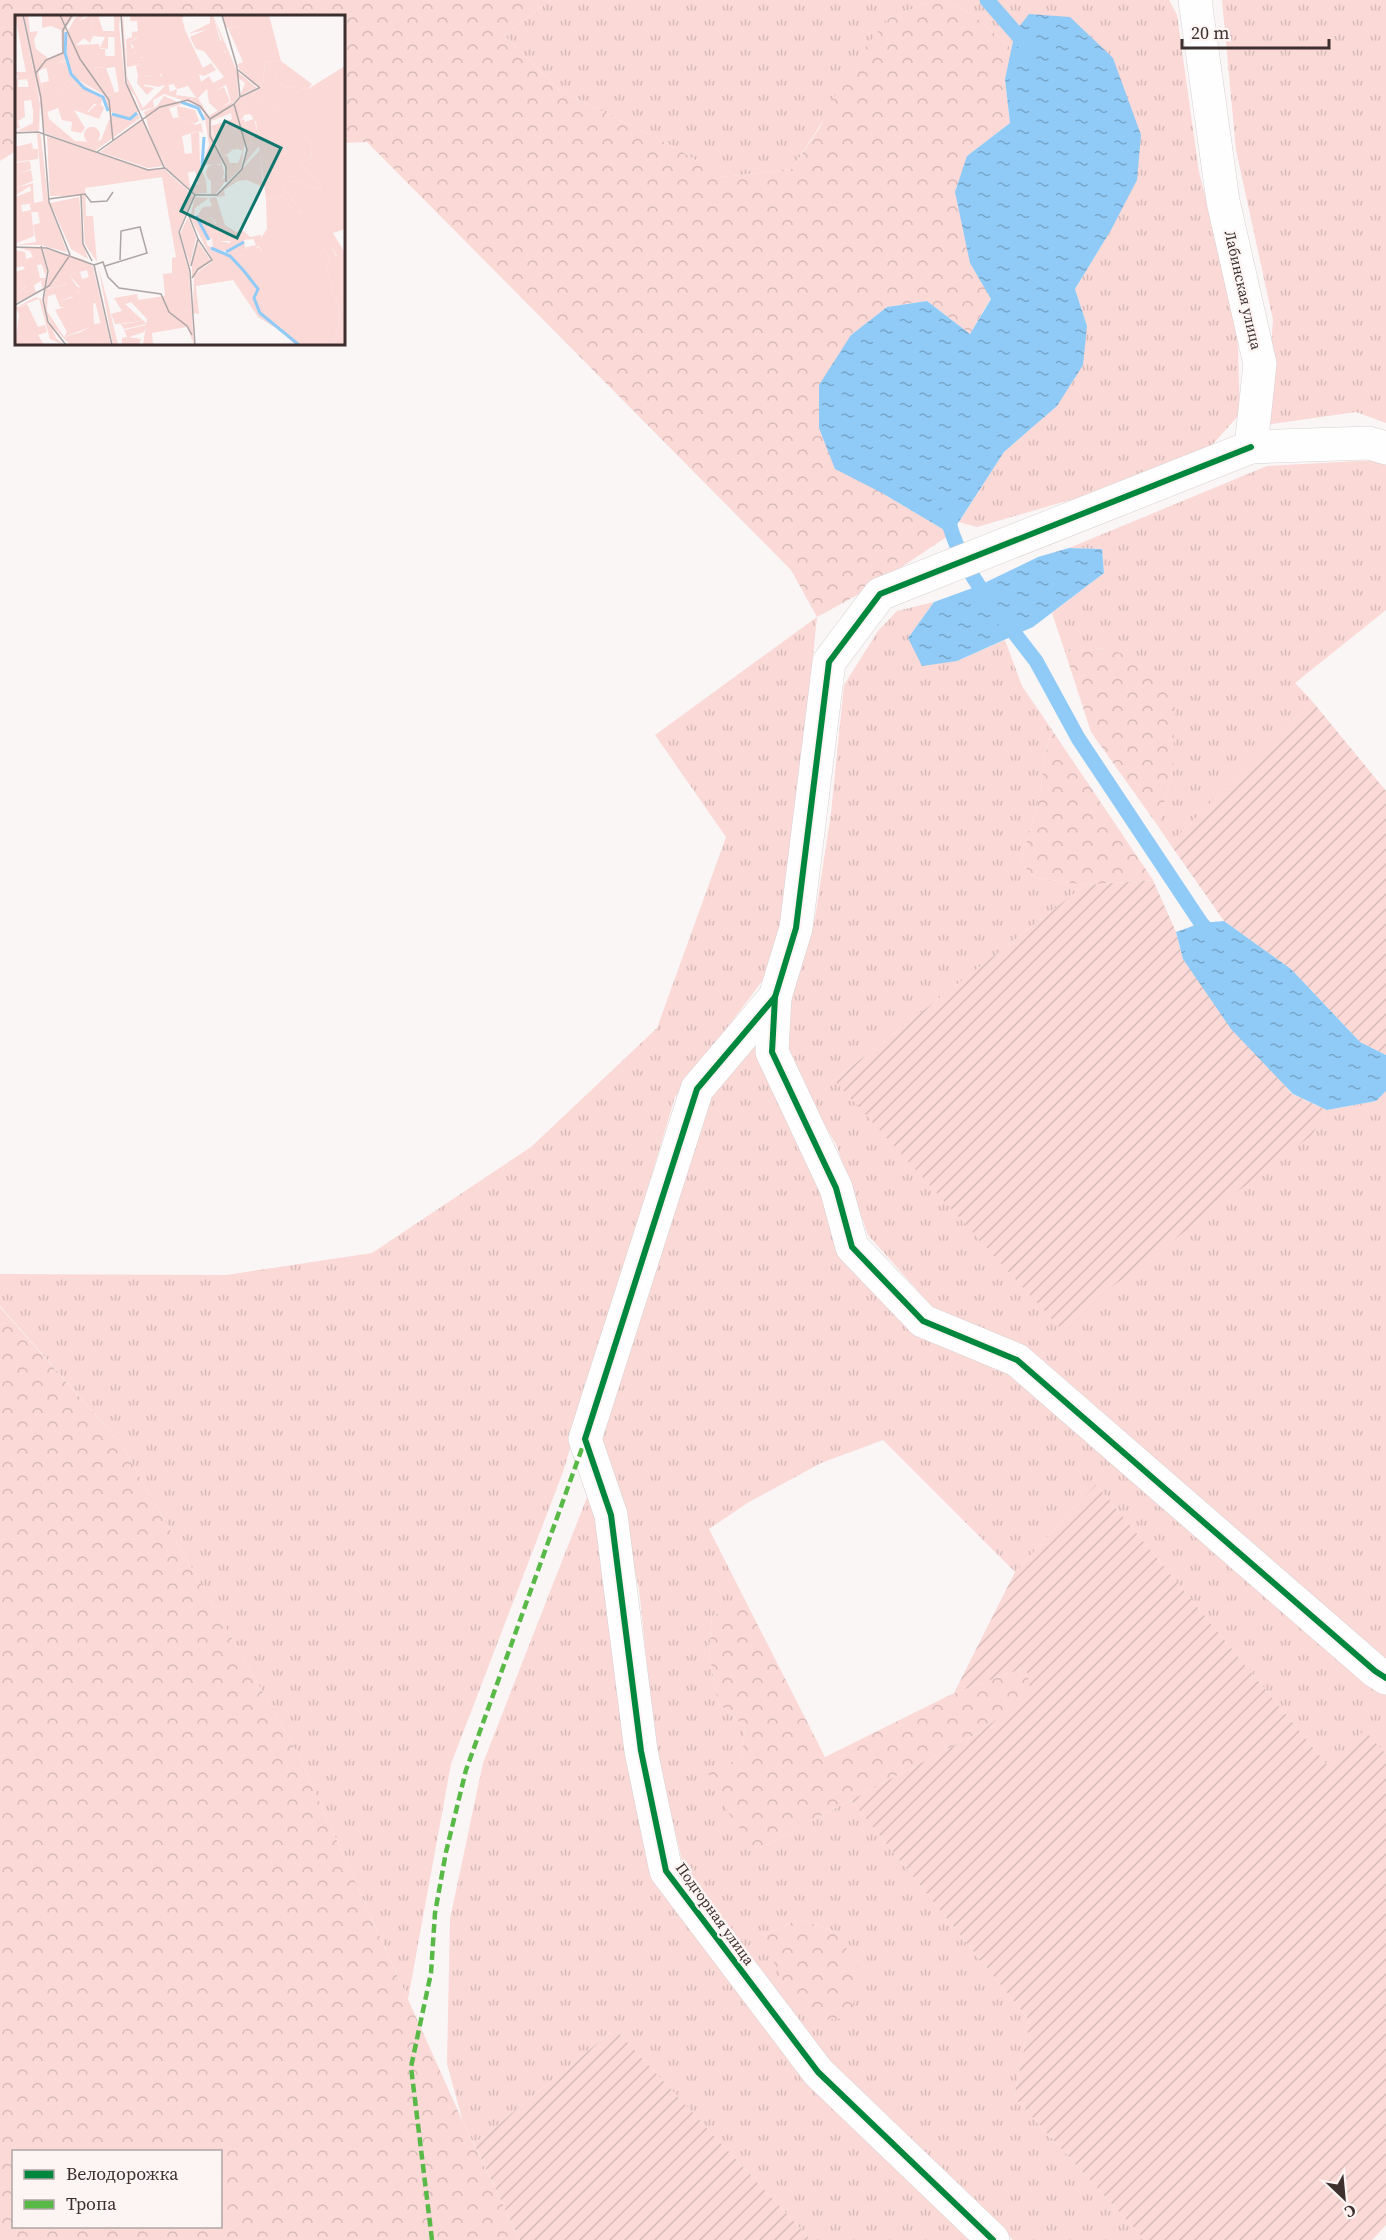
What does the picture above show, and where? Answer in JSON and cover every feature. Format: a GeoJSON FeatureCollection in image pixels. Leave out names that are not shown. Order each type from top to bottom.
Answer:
{"type":"FeatureCollection","features":[{"type":"Feature","properties":{"kind":"street","name":"Лабинская улица"},"geometry":{"type":"LineString","coordinates":[[1195,0],[1223,201],[1260,364],[1251,447]]}},
{"type":"Feature","properties":{"kind":"street"},"geometry":{"type":"LineString","coordinates":[[1386,448],[1369,443],[1251,447],[880,594],[830,662],[796,928],[775,997],[772,1052],[836,1188],[852,1247],[923,1321],[1017,1360],[1375,1671],[1386,1678]]}},
{"type":"Feature","properties":{"kind":"street","name":"Подгорная улица"},"geometry":{"type":"LineString","coordinates":[[775,997],[697,1089],[585,1439],[611,1515],[641,1751],[666,1871],[818,2072],[993,2240]]}},
{"type":"Feature","properties":{"kind":"green space"},"geometry":{"type":"Polygon","coordinates":[[[0,0],[551,0],[504,35],[559,90],[674,147],[723,177],[792,169],[820,127],[849,67],[889,18],[934,0],[942,0],[972,14],[1012,49],[1005,79],[1010,123],[967,156],[970,263],[991,298],[970,334],[927,301],[887,307],[851,335],[882,493],[951,534],[870,588],[817,617],[791,570],[367,142],[345,143],[345,15],[15,15],[15,152],[0,161],[0,0]]]}},
{"type":"Feature","properties":{"kind":"green space"},"geometry":{"type":"Polygon","coordinates":[[[551,0],[934,0],[889,18],[792,169],[723,177],[674,147],[559,90],[504,35],[551,0]]]}},
{"type":"Feature","properties":{"kind":"green space"},"geometry":{"type":"Polygon","coordinates":[[[942,0],[1169,0],[1177,15],[1199,172],[1237,318],[1240,414],[1204,454],[1094,493],[977,527],[959,522],[1004,452],[1057,406],[1087,326],[1075,289],[1111,230],[1015,32],[1012,49],[972,14],[942,0]]]}},
{"type":"Feature","properties":{"kind":"green space"},"geometry":{"type":"Polygon","coordinates":[[[1222,0],[1386,0],[1386,423],[1356,412],[1265,425],[1273,320],[1236,150],[1222,0]]]}},
{"type":"Feature","properties":{"kind":"green space"},"geometry":{"type":"Polygon","coordinates":[[[1379,460],[1386,462],[1386,610],[1295,683],[1312,701],[1170,844],[1158,826],[1173,769],[1106,648],[1065,652],[1052,613],[1104,573],[1102,549],[1069,548],[1267,466],[1379,460]]]}},
{"type":"Feature","properties":{"kind":"green space"},"geometry":{"type":"Polygon","coordinates":[[[934,602],[908,638],[957,661],[1005,640],[1022,686],[1052,730],[1044,760],[1040,795],[1021,863],[1036,878],[1085,885],[834,1080],[1312,1135],[1327,1110],[1376,1101],[1386,1091],[1386,1665],[935,1310],[868,1235],[836,1144],[807,1097],[785,1050],[790,990],[815,918],[831,813],[844,685],[878,631],[897,611],[934,602]]]}},
{"type":"Feature","properties":{"kind":"green space"},"geometry":{"type":"Polygon","coordinates":[[[817,617],[789,884],[772,968],[675,1097],[563,1472],[451,1764],[408,1999],[298,1754],[121,1444],[0,1306],[0,1274],[226,1275],[372,1253],[531,1147],[657,1028],[726,837],[655,735],[817,617]]]}},
{"type":"Feature","properties":{"kind":"green space"},"geometry":{"type":"Polygon","coordinates":[[[1106,648],[1149,664],[1175,696],[1173,769],[1158,826],[1091,732],[1065,652],[1106,648]]]}},
{"type":"Feature","properties":{"kind":"green space"},"geometry":{"type":"Polygon","coordinates":[[[1312,701],[1386,791],[1386,1055],[1360,1042],[1291,969],[1224,921],[1170,844],[1312,701]]]}},
{"type":"Feature","properties":{"kind":"green space"},"geometry":{"type":"Polygon","coordinates":[[[1052,730],[1153,880],[1085,885],[1036,878],[1021,863],[1040,795],[1044,760],[1052,730]]]}},
{"type":"Feature","properties":{"kind":"green space"},"geometry":{"type":"Polygon","coordinates":[[[1153,880],[1176,932],[1183,959],[1292,1094],[1327,1110],[1312,1135],[1059,1327],[834,1080],[1085,885],[1153,880]]]}},
{"type":"Feature","properties":{"kind":"green space"},"geometry":{"type":"Polygon","coordinates":[[[759,1024],[845,1251],[1023,1375],[1386,1689],[1386,1754],[1364,1731],[1329,1767],[1096,1484],[1015,1572],[883,1440],[821,1463],[749,1502],[709,1529],[743,1596],[712,1617],[709,1653],[718,1703],[745,1727],[742,1759],[756,1850],[851,1800],[1030,2021],[1014,2097],[1145,2240],[1013,2240],[827,2064],[686,1877],[656,1751],[639,1589],[618,1498],[597,1438],[704,1093],[759,1024]],[[799,1919],[762,1936],[836,1932],[799,1919]]]}},
{"type":"Feature","properties":{"kind":"green space"},"geometry":{"type":"Polygon","coordinates":[[[0,1307],[121,1444],[298,1754],[463,2122],[520,2240],[0,2240],[0,1307]]]}},
{"type":"Feature","properties":{"kind":"green space"},"geometry":{"type":"Polygon","coordinates":[[[1096,1484],[1329,1767],[1364,1730],[1386,1754],[1386,2225],[1372,2240],[1145,2240],[1014,2097],[1030,2021],[851,1800],[980,1732],[1031,1693],[1026,1667],[954,1693],[1015,1572],[1096,1484]]]}},
{"type":"Feature","properties":{"kind":"green space"},"geometry":{"type":"Polygon","coordinates":[[[591,1487],[651,1857],[982,2240],[811,2240],[615,2029],[474,2144],[463,2122],[447,2064],[450,1919],[483,1763],[591,1487]]]}},
{"type":"Feature","properties":{"kind":"green space"},"geometry":{"type":"Polygon","coordinates":[[[743,1596],[825,1757],[954,1693],[1026,1667],[1032,1693],[980,1732],[756,1850],[731,1817],[706,1770],[742,1759],[745,1727],[718,1703],[709,1653],[712,1617],[743,1596]]]}},
{"type":"Feature","properties":{"kind":"green space"},"geometry":{"type":"Polygon","coordinates":[[[799,1919],[836,1932],[859,1968],[851,2018],[820,2020],[782,1980],[762,1936],[799,1919]]]}},
{"type":"Feature","properties":{"kind":"green space"},"geometry":{"type":"Polygon","coordinates":[[[615,2029],[811,2240],[520,2240],[474,2144],[615,2029]]]}},
{"type":"Feature","properties":{"kind":"water"},"geometry":{"type":"Polygon","coordinates":[[[1029,14],[1070,17],[1113,58],[1141,135],[1137,180],[1111,230],[1075,289],[1087,326],[1083,365],[1057,406],[1004,452],[951,534],[882,493],[835,469],[819,428],[819,385],[851,335],[887,307],[927,301],[970,334],[991,299],[970,263],[955,192],[967,156],[1010,123],[1005,79],[1015,32],[1029,14]]]}},
{"type":"Feature","properties":{"kind":"water"},"geometry":{"type":"Polygon","coordinates":[[[1069,548],[1102,549],[1104,573],[1033,627],[957,661],[922,666],[908,638],[934,602],[978,586],[1038,557],[1069,548]]]}},
{"type":"Feature","properties":{"kind":"water"},"geometry":{"type":"Polygon","coordinates":[[[1224,921],[1291,969],[1360,1042],[1386,1055],[1386,1091],[1376,1101],[1327,1110],[1293,1094],[1231,1029],[1183,959],[1176,932],[1201,923],[1224,921]]]}},
{"type":"Feature","properties":{"kind":"waterway"},"geometry":{"type":"LineString","coordinates":[[987,0],[1029,48]]}},
{"type":"Feature","properties":{"kind":"waterway"},"geometry":{"type":"LineString","coordinates":[[947,514],[964,560],[990,602]]}},
{"type":"Feature","properties":{"kind":"waterway"},"geometry":{"type":"LineString","coordinates":[[1005,621],[1036,661],[1078,738],[1201,923],[1214,938]]}},
{"type":"Feature","properties":{"kind":"marked path"},"geometry":{"type":"LineString","coordinates":[[432,2240],[411,2067],[431,1973],[435,1913],[446,1852],[466,1770],[585,1440]]}},
{"type":"Feature","properties":{"kind":"cycle path"},"geometry":{"type":"LineString","coordinates":[[993,2240],[818,2072],[666,1871],[641,1751],[611,1515],[585,1439],[697,1089],[775,997],[796,928],[829,662],[880,594],[1251,447]]}},
{"type":"Feature","properties":{"kind":"cycle path"},"geometry":{"type":"LineString","coordinates":[[775,997],[772,1052],[836,1188],[852,1247],[923,1321],[1017,1360],[1375,1671],[1386,1678]]}}]}
